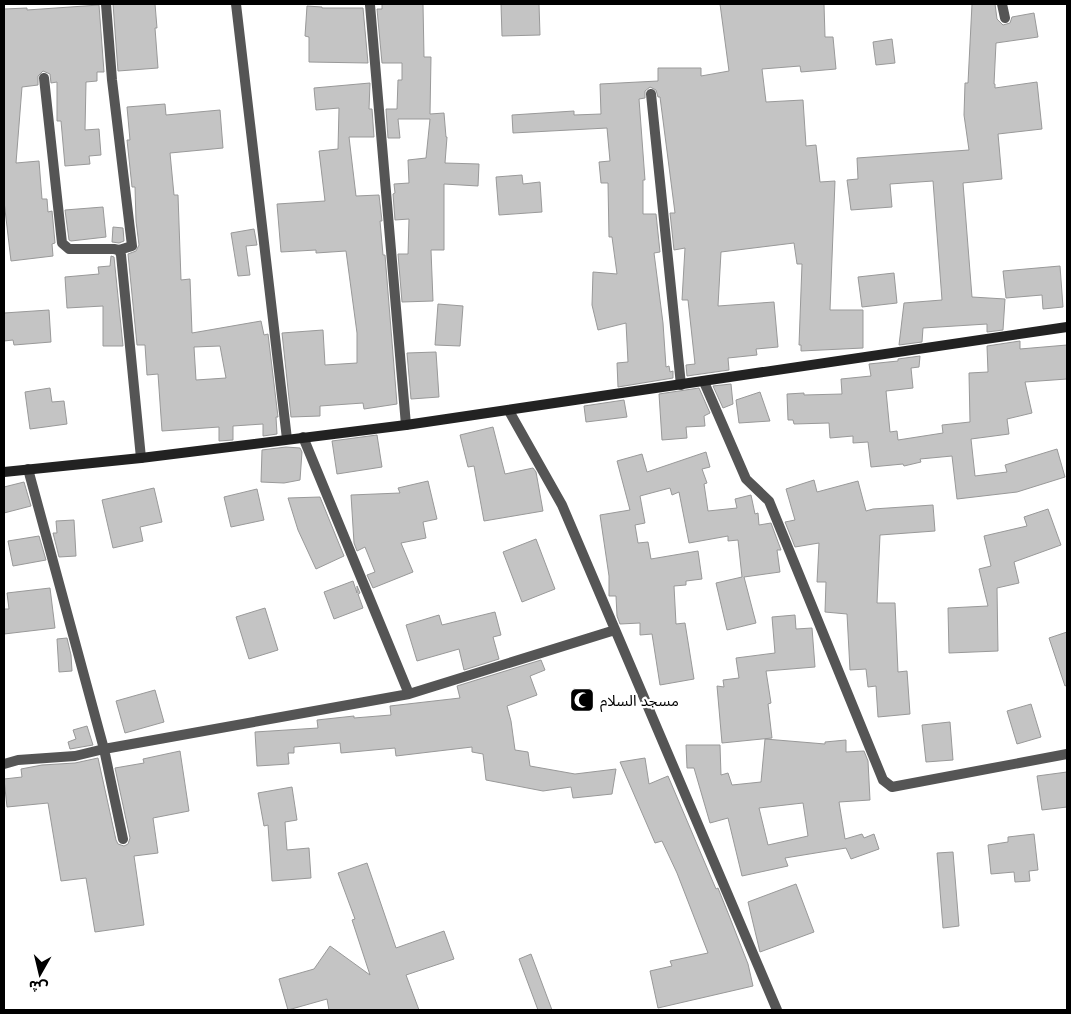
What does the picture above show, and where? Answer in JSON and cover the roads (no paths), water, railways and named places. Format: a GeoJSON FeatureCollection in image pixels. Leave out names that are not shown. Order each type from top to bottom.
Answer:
{"type":"FeatureCollection","features":[{"type":"Feature","properties":{"kind":"street"},"geometry":{"type":"LineString","coordinates":[[44,78],[62,242],[70,249],[119,250],[132,246],[112,80],[106,4]]}},
{"type":"Feature","properties":{"kind":"street"},"geometry":{"type":"LineString","coordinates":[[236,4],[287,439]]}},
{"type":"Feature","properties":{"kind":"street"},"geometry":{"type":"LineString","coordinates":[[1002,4],[1005,18]]}},
{"type":"Feature","properties":{"kind":"street"},"geometry":{"type":"LineString","coordinates":[[370,6],[406,426]]}},
{"type":"Feature","properties":{"kind":"street"},"geometry":{"type":"LineString","coordinates":[[651,94],[681,385]]}},
{"type":"Feature","properties":{"kind":"street"},"geometry":{"type":"LineString","coordinates":[[119,250],[140,458]]}},
{"type":"Feature","properties":{"kind":"street"},"geometry":{"type":"LineString","coordinates":[[4,472],[140,458],[406,426],[1067,327]]}},
{"type":"Feature","properties":{"kind":"street"},"geometry":{"type":"LineString","coordinates":[[704,382],[746,479],[769,501],[887,785],[892,787],[1067,754]]}},
{"type":"Feature","properties":{"kind":"street"},"geometry":{"type":"LineString","coordinates":[[508,411],[562,505],[776,1010]]}},
{"type":"Feature","properties":{"kind":"street"},"geometry":{"type":"LineString","coordinates":[[303,437],[409,694]]}},
{"type":"Feature","properties":{"kind":"street"},"geometry":{"type":"LineString","coordinates":[[28,469],[104,750],[123,839]]}},
{"type":"Feature","properties":{"kind":"street"},"geometry":{"type":"LineString","coordinates":[[4,764],[18,760],[75,756],[409,694],[615,630]]}},
{"type":"Feature","properties":{"kind":"place","name":"مسجد السلام"},"geometry":{"type":"Point","coordinates":[582,700]}}]}
